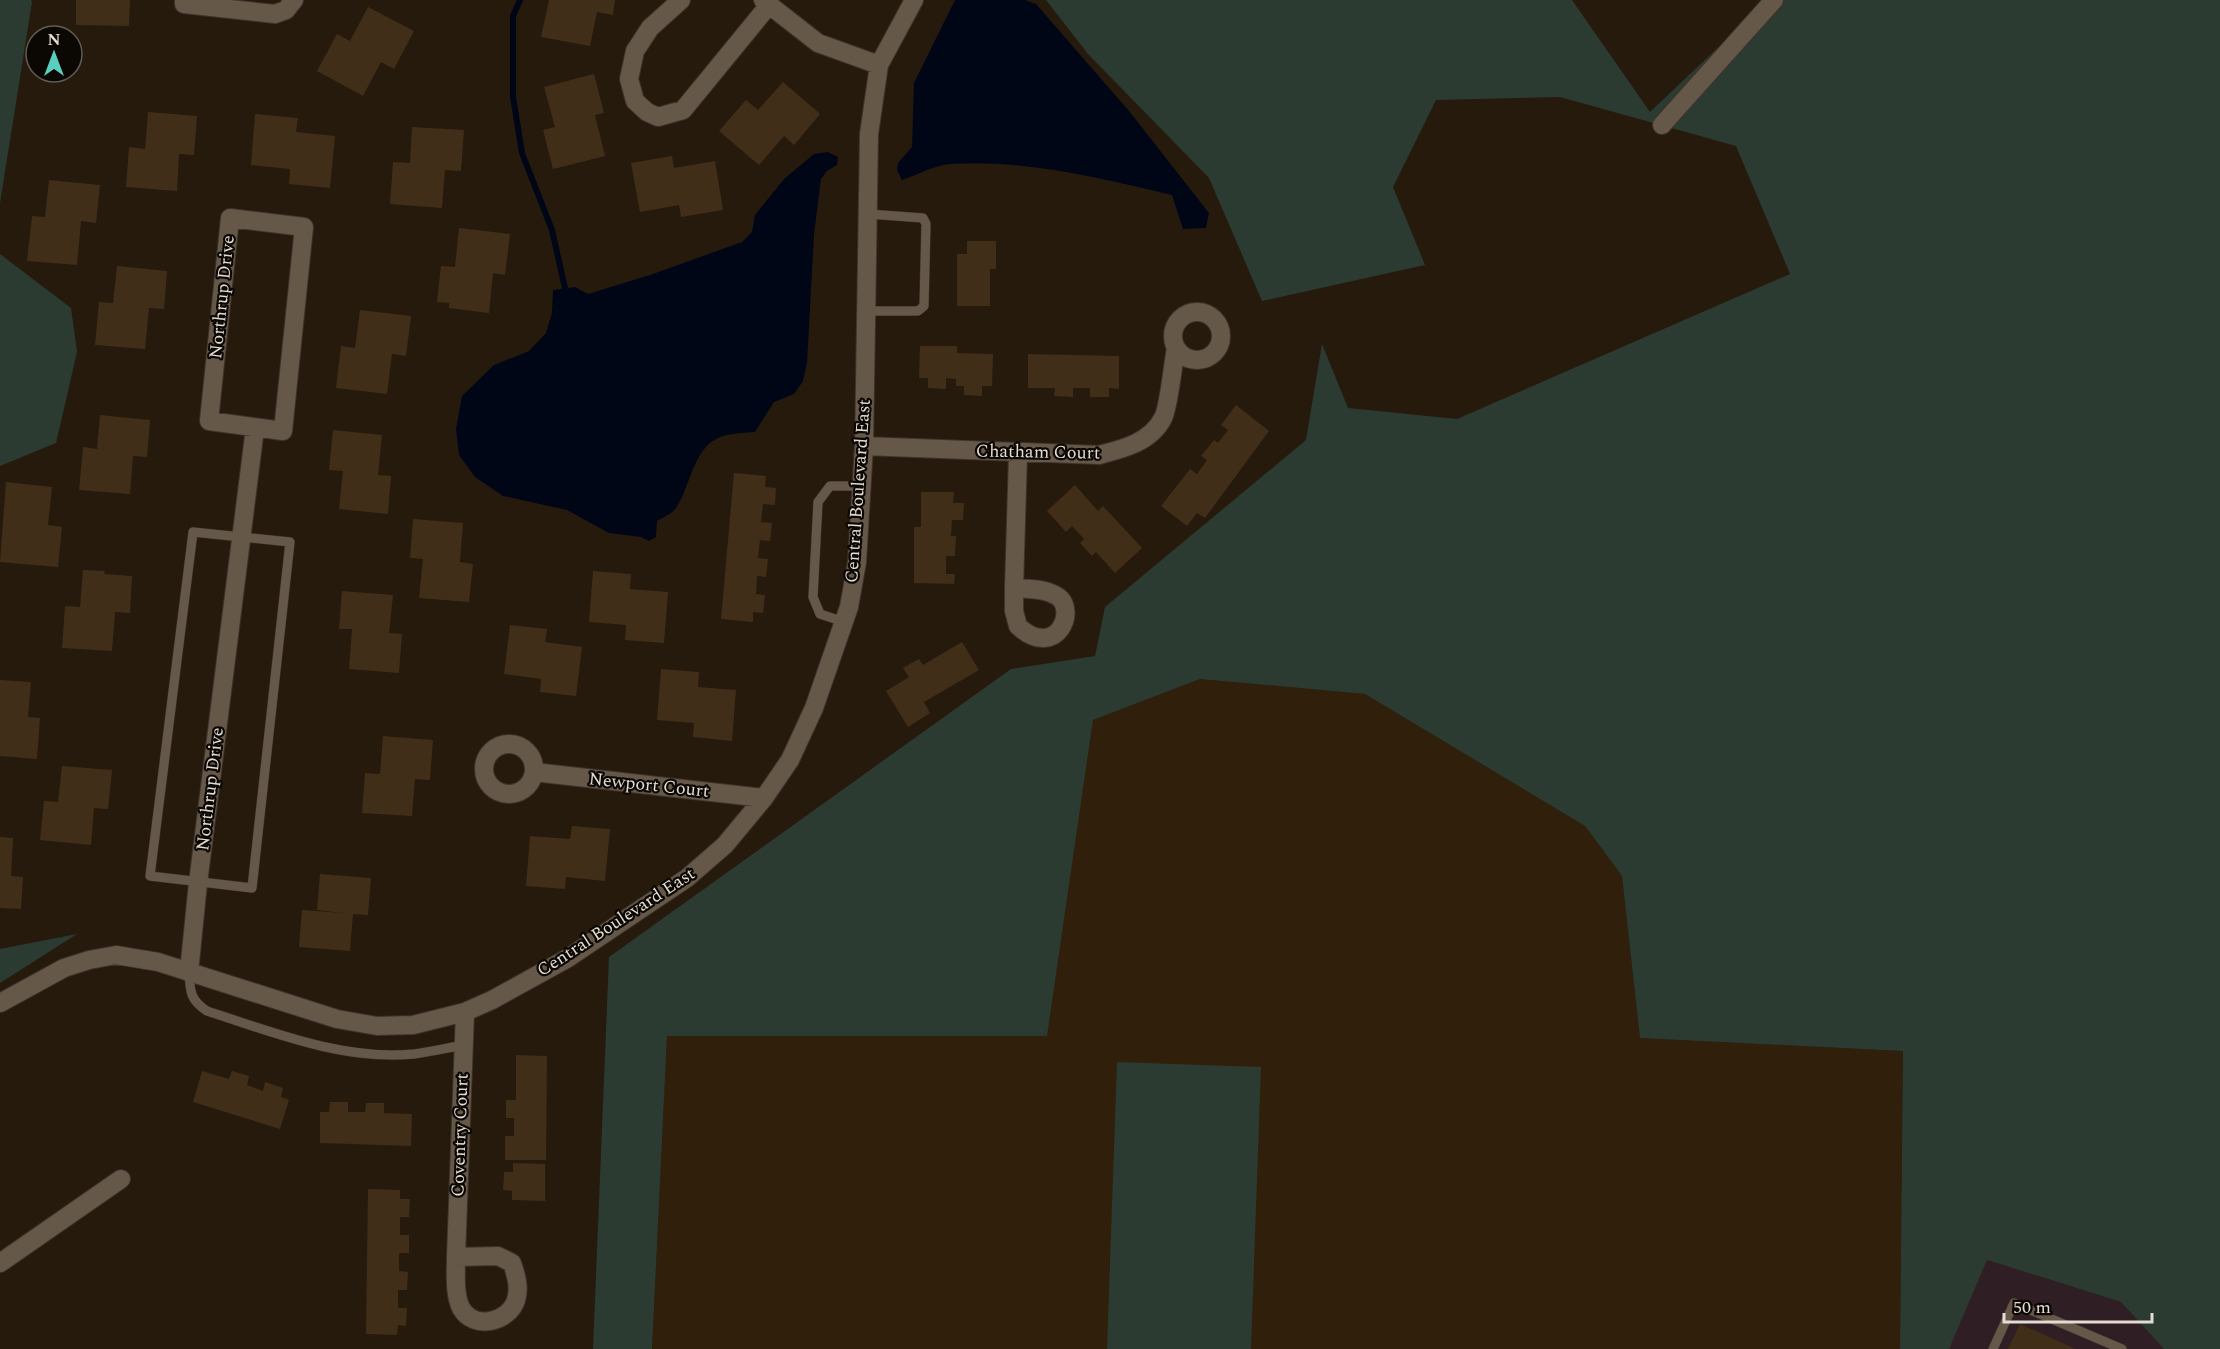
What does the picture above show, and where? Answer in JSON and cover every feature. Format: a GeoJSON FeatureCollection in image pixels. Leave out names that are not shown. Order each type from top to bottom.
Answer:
{"type":"FeatureCollection","features":[{"type":"Feature","properties":{"kind":"street"},"geometry":{"type":"LineString","coordinates":[[184,0],[184,4],[275,14],[286,10],[294,0]]}},
{"type":"Feature","properties":{"kind":"street"},"geometry":{"type":"LineString","coordinates":[[681,0],[650,28],[635,51],[629,79],[635,100],[647,112],[658,117],[683,110],[766,2],[818,44],[879,65]]}},
{"type":"Feature","properties":{"kind":"street","name":"Central Boulevard East"},"geometry":{"type":"LineString","coordinates":[[0,1003],[64,968],[116,955],[158,962],[337,1019],[377,1026],[413,1025],[465,1012],[492,1000],[568,958],[687,878],[725,845],[765,798],[790,760],[814,708],[844,622],[858,562],[864,446],[869,134],[879,65],[914,0]]}},
{"type":"Feature","properties":{"kind":"street"},"geometry":{"type":"LineString","coordinates":[[1662,124],[1774,0]]}},
{"type":"Feature","properties":{"kind":"street","name":"Northrup Drive"},"geometry":{"type":"LineString","coordinates":[[230,218],[304,227],[283,431],[255,428],[209,422],[230,218]]}},
{"type":"Feature","properties":{"kind":"street","name":"Chatham Court"},"geometry":{"type":"LineString","coordinates":[[864,446],[1018,454],[1100,455],[1126,448],[1148,437],[1164,418],[1176,348]]}},
{"type":"Feature","properties":{"kind":"street","name":"Northrup Drive"},"geometry":{"type":"LineString","coordinates":[[189,972],[255,428]]}},
{"type":"Feature","properties":{"kind":"street"},"geometry":{"type":"LineString","coordinates":[[1014,588],[1018,454]]}},
{"type":"Feature","properties":{"kind":"street","name":"Newport Court"},"geometry":{"type":"LineString","coordinates":[[534,772],[765,798]]}},
{"type":"Feature","properties":{"kind":"street","name":"Coventry Court"},"geometry":{"type":"LineString","coordinates":[[456,1257],[465,1012]]}},
{"type":"Feature","properties":{"kind":"street"},"geometry":{"type":"LineString","coordinates":[[0,1263],[121,1179]]}},
{"type":"Feature","properties":{"kind":"lane"},"geometry":{"type":"LineString","coordinates":[[866,310],[918,310],[924,306],[926,224],[922,218],[868,214]]}},
{"type":"Feature","properties":{"kind":"lane"},"geometry":{"type":"LineString","coordinates":[[844,622],[820,614],[813,597],[818,502],[830,486],[862,486]]}},
{"type":"Feature","properties":{"kind":"lane"},"geometry":{"type":"LineString","coordinates":[[193,532],[290,542],[252,888],[198,883],[150,876],[193,532]]}},
{"type":"Feature","properties":{"kind":"lane"},"geometry":{"type":"LineString","coordinates":[[189,972],[190,989],[196,1003],[207,1011],[323,1046],[366,1053],[413,1054],[464,1045]]}},
{"type":"Feature","properties":{"kind":"lane"},"geometry":{"type":"LineString","coordinates":[[1993,1349],[2014,1303],[2122,1349]]}},
{"type":"Feature","properties":{"kind":"shaded area"},"geometry":{"type":"Polygon","coordinates":[[[1200,679],[1365,694],[1585,826],[1622,876],[1640,1038],[1903,1051],[1900,1349],[652,1349],[667,1036],[1046,1036],[1093,720],[1200,679]]]}},
{"type":"Feature","properties":{"kind":"shaded area"},"geometry":{"type":"Polygon","coordinates":[[[1987,1260],[2121,1302],[2164,1349],[1948,1349],[1987,1260]]]}},
{"type":"Feature","properties":{"kind":"green space"},"geometry":{"type":"Polygon","coordinates":[[[0,0],[31,0],[28,24],[24,24],[24,52],[0,203],[0,0]]]}},
{"type":"Feature","properties":{"kind":"green space"},"geometry":{"type":"Polygon","coordinates":[[[1046,0],[1572,0],[1650,112],[1768,0],[2220,0],[2220,1349],[2164,1349],[2121,1302],[1987,1260],[1949,1349],[1900,1349],[1903,1051],[1640,1038],[1622,876],[1585,826],[1365,694],[1200,679],[1093,720],[1047,1036],[667,1036],[652,1349],[593,1349],[609,957],[1011,669],[1095,656],[1105,607],[1306,440],[1322,344],[1348,408],[1457,419],[1790,274],[1736,146],[1560,97],[1436,100],[1393,187],[1425,265],[1262,301],[1209,178],[1088,54],[1046,0]]]}},
{"type":"Feature","properties":{"kind":"green space"},"geometry":{"type":"Polygon","coordinates":[[[0,254],[71,308],[77,352],[56,443],[0,466],[0,254]]]}},
{"type":"Feature","properties":{"kind":"green space"},"geometry":{"type":"Polygon","coordinates":[[[77,934],[0,983],[0,949],[77,934]]]}},
{"type":"Feature","properties":{"kind":"green space"},"geometry":{"type":"Polygon","coordinates":[[[1117,1062],[1261,1067],[1251,1349],[1107,1349],[1117,1062]]]}},
{"type":"Feature","properties":{"kind":"water"},"geometry":{"type":"Polygon","coordinates":[[[955,0],[1025,0],[1036,4],[1129,111],[1209,213],[1206,228],[1183,229],[1172,195],[1062,171],[1005,164],[950,164],[932,168],[902,180],[897,170],[898,163],[912,147],[914,83],[955,0]]]}},
{"type":"Feature","properties":{"kind":"water"},"geometry":{"type":"Polygon","coordinates":[[[828,152],[838,157],[837,165],[827,171],[821,179],[814,234],[807,363],[803,381],[794,394],[774,402],[755,432],[727,435],[710,443],[697,460],[676,508],[657,521],[656,537],[649,541],[641,537],[609,533],[567,510],[503,496],[475,477],[459,455],[456,429],[462,396],[494,365],[529,351],[546,333],[552,313],[553,290],[575,287],[588,294],[650,275],[742,242],[752,232],[755,215],[784,179],[814,154],[828,152]]]}},
{"type":"Feature","properties":{"kind":"building"},"geometry":{"type":"Polygon","coordinates":[[[76,0],[130,0],[129,26],[76,24],[76,0]]]}},
{"type":"Feature","properties":{"kind":"building"},"geometry":{"type":"Polygon","coordinates":[[[549,0],[615,0],[613,15],[597,12],[590,46],[541,37],[549,0]]]}},
{"type":"Feature","properties":{"kind":"building"},"geometry":{"type":"Polygon","coordinates":[[[368,7],[414,31],[394,69],[381,62],[363,96],[317,71],[337,34],[350,41],[368,7]]]}},
{"type":"Feature","properties":{"kind":"building"},"geometry":{"type":"Polygon","coordinates":[[[594,74],[604,113],[595,115],[605,156],[553,169],[543,130],[555,127],[544,87],[594,74]]]}},
{"type":"Feature","properties":{"kind":"building"},"geometry":{"type":"Polygon","coordinates":[[[783,82],[820,114],[794,145],[784,136],[759,165],[719,131],[746,100],[758,110],[783,82]]]}},
{"type":"Feature","properties":{"kind":"building"},"geometry":{"type":"Polygon","coordinates":[[[148,112],[197,116],[194,155],[179,154],[177,191],[126,187],[129,147],[145,149],[148,112]]]}},
{"type":"Feature","properties":{"kind":"building"},"geometry":{"type":"Polygon","coordinates":[[[255,114],[298,118],[296,132],[335,136],[330,188],[289,184],[290,169],[251,165],[255,114]]]}},
{"type":"Feature","properties":{"kind":"building"},"geometry":{"type":"Polygon","coordinates":[[[412,127],[464,130],[461,171],[445,170],[442,208],[390,204],[393,162],[410,163],[412,127]]]}},
{"type":"Feature","properties":{"kind":"building"},"geometry":{"type":"Polygon","coordinates":[[[672,156],[674,168],[715,161],[723,210],[681,217],[679,205],[640,212],[631,163],[672,156]]]}},
{"type":"Feature","properties":{"kind":"building"},"geometry":{"type":"Polygon","coordinates":[[[49,180],[100,185],[96,223],[81,221],[77,265],[27,261],[32,216],[45,217],[49,180]]]}},
{"type":"Feature","properties":{"kind":"building"},"geometry":{"type":"Polygon","coordinates":[[[459,228],[510,234],[505,275],[493,273],[489,313],[449,308],[449,303],[437,302],[441,266],[455,267],[459,228]]]}},
{"type":"Feature","properties":{"kind":"building"},"geometry":{"type":"Polygon","coordinates":[[[967,241],[996,241],[996,269],[990,269],[990,306],[957,306],[957,254],[967,254],[967,241]]]}},
{"type":"Feature","properties":{"kind":"building"},"geometry":{"type":"Polygon","coordinates":[[[117,266],[167,271],[164,309],[149,308],[145,349],[95,345],[99,302],[113,303],[117,266]]]}},
{"type":"Feature","properties":{"kind":"building"},"geometry":{"type":"Polygon","coordinates":[[[360,310],[411,316],[406,356],[392,354],[387,394],[336,388],[341,346],[355,348],[360,310]]]}},
{"type":"Feature","properties":{"kind":"building"},"geometry":{"type":"Polygon","coordinates":[[[920,346],[957,346],[957,353],[993,354],[992,386],[982,386],[982,396],[964,395],[964,386],[956,386],[956,379],[946,378],[946,389],[928,388],[928,378],[919,378],[920,346]]]}},
{"type":"Feature","properties":{"kind":"building"},"geometry":{"type":"Polygon","coordinates":[[[1028,354],[1119,356],[1119,389],[1109,388],[1109,397],[1090,397],[1090,388],[1073,388],[1073,397],[1054,396],[1055,388],[1028,388],[1028,354]]]}},
{"type":"Feature","properties":{"kind":"building"},"geometry":{"type":"Polygon","coordinates":[[[1236,405],[1269,431],[1205,518],[1197,513],[1187,526],[1161,506],[1190,469],[1197,474],[1207,460],[1201,456],[1214,440],[1218,443],[1228,430],[1221,425],[1236,405]]]}},
{"type":"Feature","properties":{"kind":"building"},"geometry":{"type":"Polygon","coordinates":[[[100,415],[150,420],[147,457],[133,456],[130,494],[79,490],[83,447],[97,449],[100,415]]]}},
{"type":"Feature","properties":{"kind":"building"},"geometry":{"type":"Polygon","coordinates":[[[333,430],[382,435],[378,475],[391,476],[388,514],[339,509],[343,471],[329,470],[333,430]]]}},
{"type":"Feature","properties":{"kind":"building"},"geometry":{"type":"Polygon","coordinates":[[[734,473],[766,476],[765,487],[776,488],[775,505],[763,504],[761,522],[772,523],[770,541],[760,540],[758,558],[768,559],[766,577],[757,576],[756,594],[765,595],[763,613],[753,612],[753,622],[721,619],[734,473]]]}},
{"type":"Feature","properties":{"kind":"building"},"geometry":{"type":"Polygon","coordinates":[[[6,482],[52,487],[48,525],[62,527],[58,567],[0,562],[6,482]]]}},
{"type":"Feature","properties":{"kind":"building"},"geometry":{"type":"Polygon","coordinates":[[[1075,485],[1098,511],[1103,506],[1142,548],[1115,573],[1096,552],[1092,556],[1080,543],[1084,539],[1072,526],[1066,532],[1047,511],[1075,485]]]}},
{"type":"Feature","properties":{"kind":"building"},"geometry":{"type":"Polygon","coordinates":[[[921,492],[954,492],[953,503],[964,503],[963,520],[952,520],[951,536],[956,536],[955,556],[946,556],[946,574],[955,574],[954,584],[914,583],[914,527],[921,527],[921,492]]]}},
{"type":"Feature","properties":{"kind":"building"},"geometry":{"type":"Polygon","coordinates":[[[413,519],[463,523],[460,562],[473,564],[469,602],[419,598],[423,559],[410,558],[413,519]]]}},
{"type":"Feature","properties":{"kind":"building"},"geometry":{"type":"Polygon","coordinates":[[[83,570],[132,576],[130,613],[115,612],[112,651],[62,648],[65,606],[80,607],[83,570]]]}},
{"type":"Feature","properties":{"kind":"building"},"geometry":{"type":"Polygon","coordinates":[[[593,571],[631,574],[630,589],[668,592],[664,643],[625,640],[626,625],[589,622],[593,571]]]}},
{"type":"Feature","properties":{"kind":"building"},"geometry":{"type":"Polygon","coordinates":[[[342,591],[393,595],[389,633],[402,634],[399,673],[349,669],[352,629],[339,629],[342,591]]]}},
{"type":"Feature","properties":{"kind":"building"},"geometry":{"type":"Polygon","coordinates":[[[510,625],[547,629],[545,642],[582,647],[576,696],[540,692],[541,679],[504,674],[510,625]]]}},
{"type":"Feature","properties":{"kind":"building"},"geometry":{"type":"Polygon","coordinates":[[[962,642],[979,670],[924,702],[930,713],[908,727],[886,691],[909,677],[903,668],[919,659],[923,665],[962,642]]]}},
{"type":"Feature","properties":{"kind":"building"},"geometry":{"type":"Polygon","coordinates":[[[661,669],[699,672],[698,687],[736,690],[732,741],[693,737],[694,723],[657,720],[661,669]]]}},
{"type":"Feature","properties":{"kind":"building"},"geometry":{"type":"Polygon","coordinates":[[[0,680],[31,682],[28,717],[40,718],[37,759],[0,756],[0,680]]]}},
{"type":"Feature","properties":{"kind":"building"},"geometry":{"type":"Polygon","coordinates":[[[383,736],[433,740],[430,780],[415,779],[412,816],[362,813],[365,773],[380,774],[383,736]]]}},
{"type":"Feature","properties":{"kind":"building"},"geometry":{"type":"Polygon","coordinates":[[[62,766],[112,770],[108,809],[94,808],[91,845],[40,840],[44,801],[58,802],[62,766]]]}},
{"type":"Feature","properties":{"kind":"building"},"geometry":{"type":"Polygon","coordinates":[[[572,826],[610,829],[605,881],[566,877],[565,889],[526,886],[530,836],[570,839],[572,826]]]}},
{"type":"Feature","properties":{"kind":"building"},"geometry":{"type":"Polygon","coordinates":[[[0,837],[13,838],[11,876],[23,877],[21,909],[0,908],[0,837]]]}},
{"type":"Feature","properties":{"kind":"building"},"geometry":{"type":"Polygon","coordinates":[[[320,874],[371,878],[368,915],[353,914],[350,951],[299,947],[302,910],[342,913],[317,910],[320,874]]]}},
{"type":"Feature","properties":{"kind":"building"},"geometry":{"type":"Polygon","coordinates":[[[516,1055],[547,1056],[546,1160],[505,1160],[505,1136],[514,1136],[514,1118],[506,1118],[506,1100],[516,1100],[516,1055]]]}},
{"type":"Feature","properties":{"kind":"building"},"geometry":{"type":"Polygon","coordinates":[[[202,1071],[229,1079],[232,1071],[249,1076],[247,1085],[263,1091],[265,1082],[283,1088],[281,1097],[289,1100],[280,1129],[193,1102],[202,1071]]]}},
{"type":"Feature","properties":{"kind":"building"},"geometry":{"type":"Polygon","coordinates":[[[330,1102],[348,1102],[348,1112],[365,1112],[366,1103],[384,1103],[384,1113],[412,1114],[411,1146],[320,1143],[320,1112],[329,1112],[330,1102]]]}},
{"type":"Feature","properties":{"kind":"building"},"geometry":{"type":"Polygon","coordinates":[[[513,1163],[545,1164],[545,1201],[512,1200],[512,1191],[503,1190],[504,1172],[513,1172],[513,1163]]]}},
{"type":"Feature","properties":{"kind":"building"},"geometry":{"type":"Polygon","coordinates":[[[368,1189],[400,1190],[400,1199],[410,1199],[409,1217],[400,1217],[400,1235],[409,1235],[409,1253],[399,1253],[399,1271],[408,1272],[407,1290],[398,1290],[398,1308],[407,1308],[406,1326],[398,1325],[397,1335],[366,1334],[368,1189]]]}},
{"type":"Feature","properties":{"kind":"building"},"geometry":{"type":"Polygon","coordinates":[[[2020,1324],[2076,1349],[2008,1349],[2020,1324]]]}},
{"type":"Feature","properties":{"kind":"waterway"},"geometry":{"type":"LineString","coordinates":[[520,0],[513,16],[513,97],[522,153],[552,230],[565,288]]}}]}
